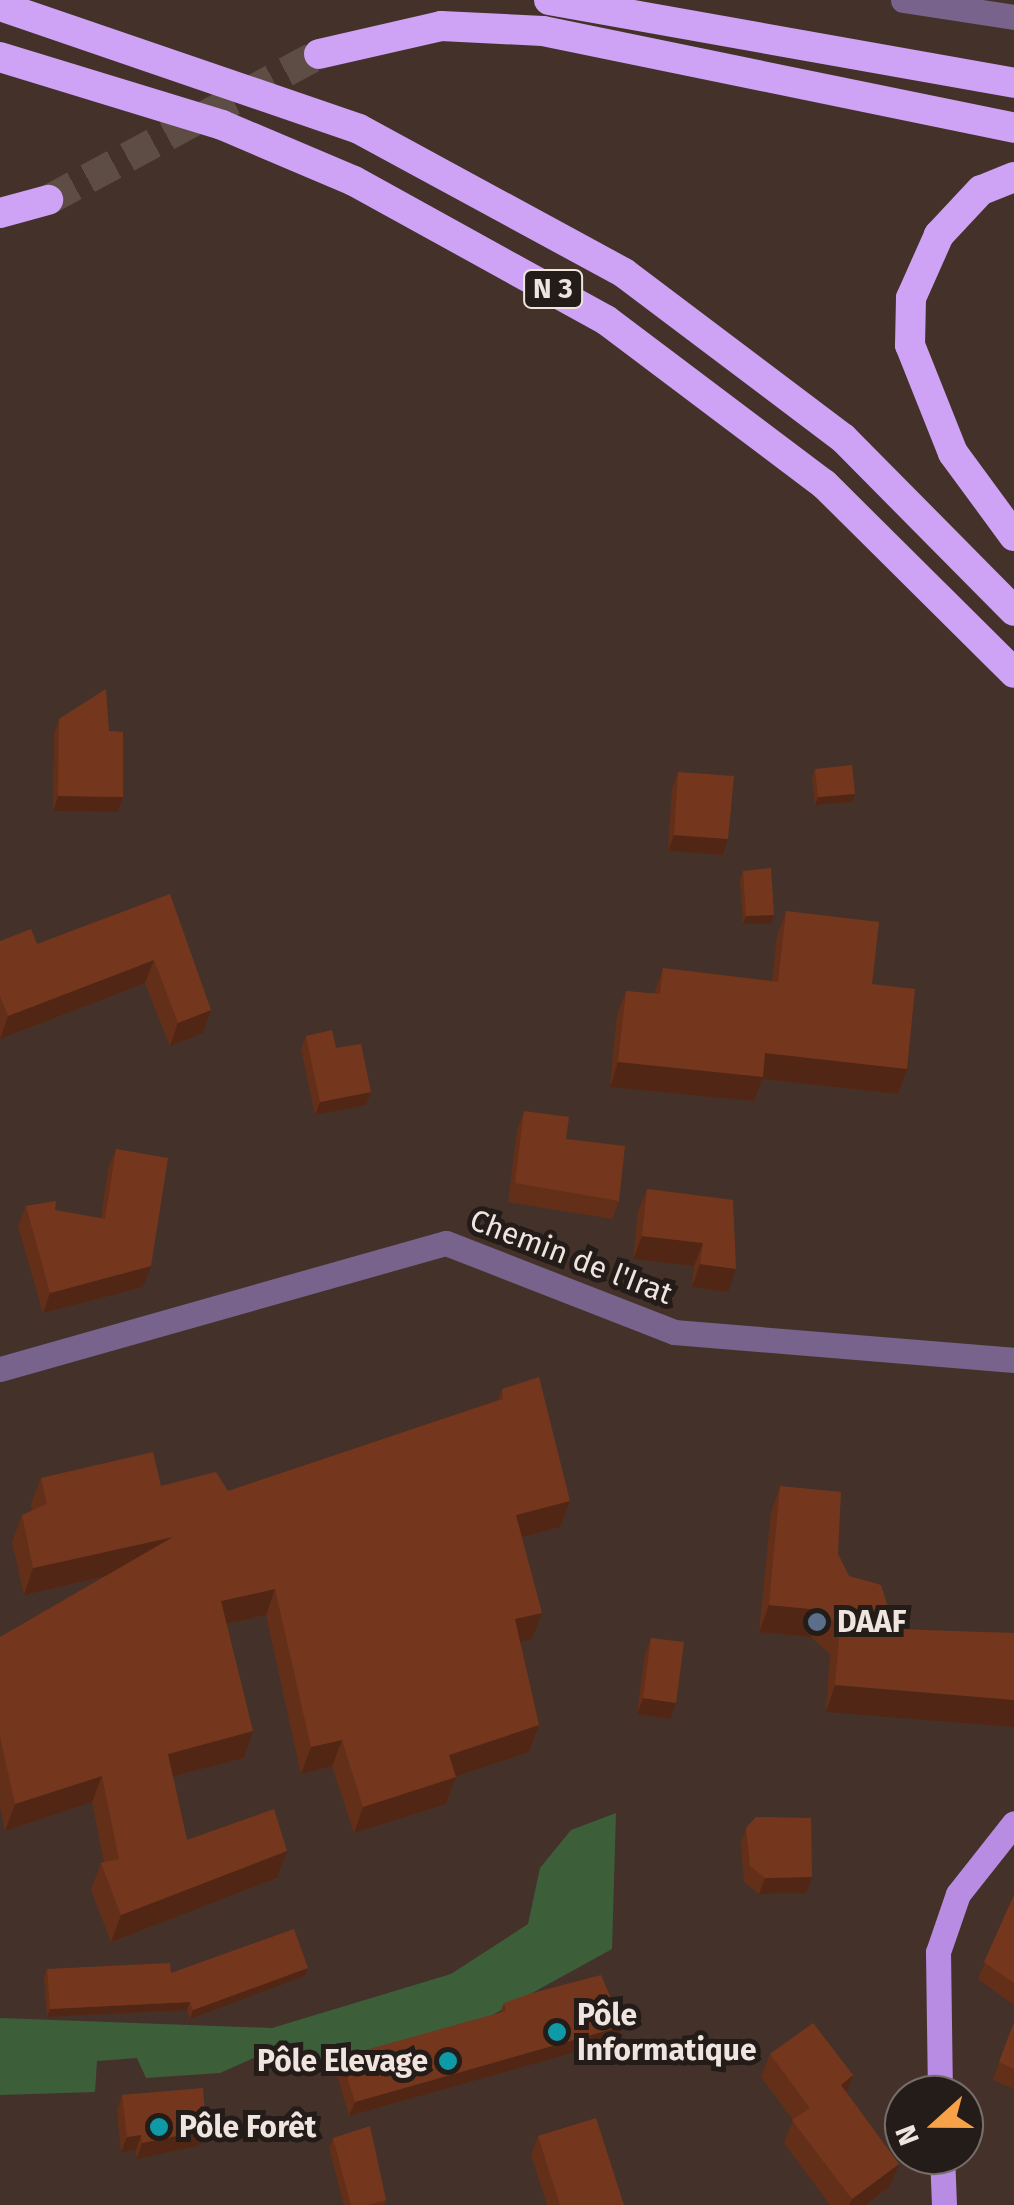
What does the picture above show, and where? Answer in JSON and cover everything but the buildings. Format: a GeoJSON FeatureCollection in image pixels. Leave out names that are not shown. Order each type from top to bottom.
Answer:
{"type":"FeatureCollection","features":[{"type":"Feature","properties":{"kind":"highway"},"geometry":{"type":"LineString","coordinates":[[549,0],[1014,84]]}},
{"type":"Feature","properties":{"kind":"highway","name":"N 3"},"geometry":{"type":"LineString","coordinates":[[0,6],[360,129],[624,273],[843,438],[1014,610]]}},
{"type":"Feature","properties":{"kind":"highway"},"geometry":{"type":"LineString","coordinates":[[319,54],[441,26],[543,30],[1014,128]]}},
{"type":"Feature","properties":{"kind":"highway","name":"N 3"},"geometry":{"type":"LineString","coordinates":[[0,58],[222,126],[354,182],[606,320],[824,484],[1014,673]]}},
{"type":"Feature","properties":{"kind":"highway"},"geometry":{"type":"LineString","coordinates":[[1014,177],[982,190],[939,235],[912,298],[910,345],[946,440],[1014,536]]}},
{"type":"Feature","properties":{"kind":"highway"},"geometry":{"type":"LineString","coordinates":[[0,212],[48,200]]}},
{"type":"Feature","properties":{"kind":"main road"},"geometry":{"type":"LineString","coordinates":[[940,2075],[938,1952],[958,1894],[1014,1823]]}},
{"type":"Feature","properties":{"kind":"main road"},"geometry":{"type":"LineString","coordinates":[[943,2175],[944,2205]]}},
{"type":"Feature","properties":{"kind":"street"},"geometry":{"type":"LineString","coordinates":[[902,0],[1014,17]]}},
{"type":"Feature","properties":{"kind":"street","name":"Chemin de l'Irat"},"geometry":{"type":"LineString","coordinates":[[0,1369],[446,1243],[674,1332],[1014,1360]]}},
{"type":"Feature","properties":{"kind":"green space"},"geometry":{"type":"Polygon","coordinates":[[[616,1813],[612,1949],[474,2025],[321,2070],[256,2057],[220,2073],[146,2078],[137,2058],[97,2061],[95,2092],[0,2095],[0,2018],[272,2028],[451,1974],[528,1924],[540,1868],[571,1830],[616,1813]]]}},
{"type":"Feature","properties":{"kind":"tunnel"},"geometry":{"type":"LineString","coordinates":[[48,200],[319,54]]}},
{"type":"Feature","properties":{"kind":"place","name":"DAAF"},"geometry":{"type":"Point","coordinates":[817,1622]}},
{"type":"Feature","properties":{"kind":"place","name":"Pôle Informatique"},"geometry":{"type":"Point","coordinates":[557,2032]}},
{"type":"Feature","properties":{"kind":"place","name":"Pôle Elevage"},"geometry":{"type":"Point","coordinates":[448,2061]}},
{"type":"Feature","properties":{"kind":"place","name":"Pôle Forêt"},"geometry":{"type":"Point","coordinates":[159,2127]}}]}
